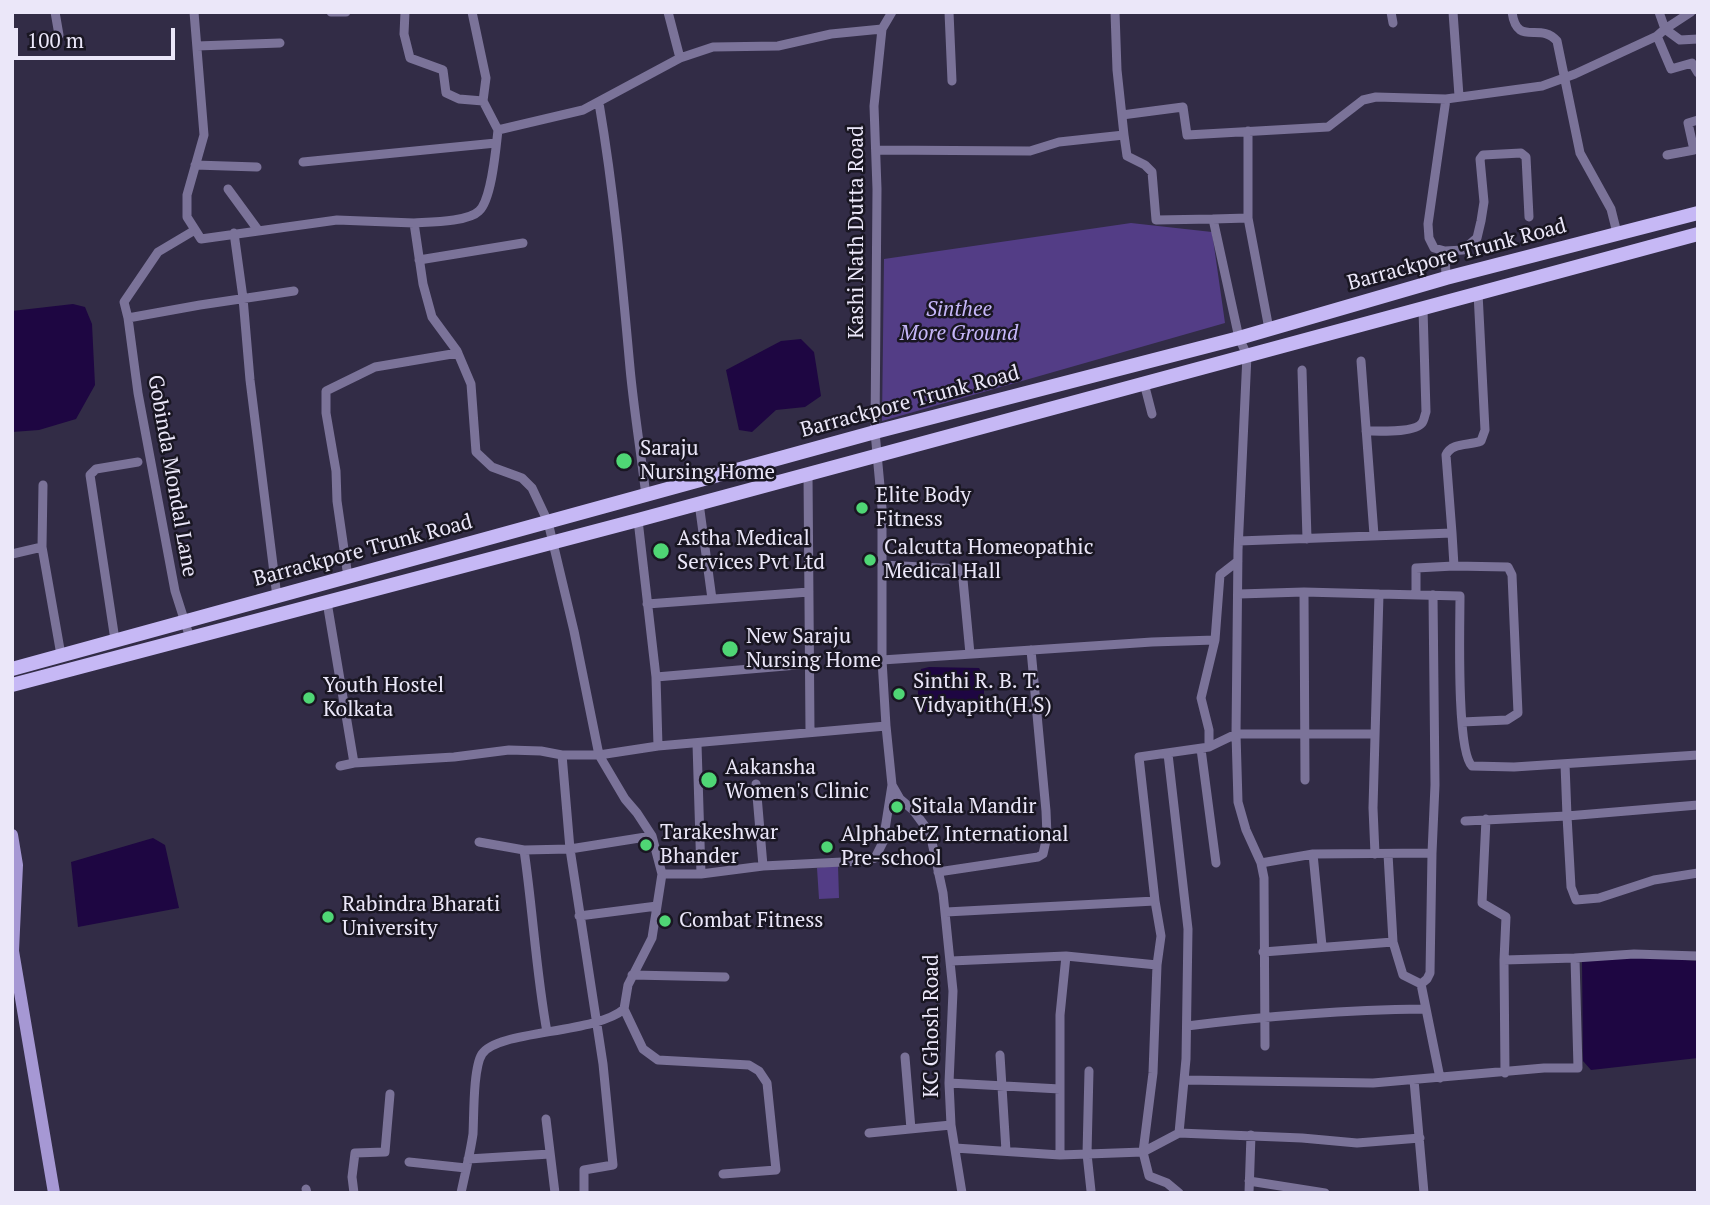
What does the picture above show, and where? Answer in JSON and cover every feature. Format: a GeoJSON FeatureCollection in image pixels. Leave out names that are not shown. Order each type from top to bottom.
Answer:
{"type":"FeatureCollection","features":[{"type":"Feature","properties":{"kind":"main road","name":"Barrackpore Trunk Road"},"geometry":{"type":"LineString","coordinates":[[12,669],[875,432],[1239,338],[1446,278],[1698,212]]}},
{"type":"Feature","properties":{"kind":"main road","name":"Barrackpore Trunk Road"},"geometry":{"type":"LineString","coordinates":[[12,685],[638,520],[1698,234]]}},
{"type":"Feature","properties":{"kind":"street"},"geometry":{"type":"LineString","coordinates":[[55,12],[59,35]]}},
{"type":"Feature","properties":{"kind":"street"},"geometry":{"type":"LineString","coordinates":[[195,12],[204,135],[187,195],[187,217],[201,239],[337,220],[414,223],[460,219],[478,212],[491,180],[498,130],[483,100],[486,78],[471,12]]}},
{"type":"Feature","properties":{"kind":"street"},"geometry":{"type":"LineString","coordinates":[[331,12],[346,12]]}},
{"type":"Feature","properties":{"kind":"street"},"geometry":{"type":"LineString","coordinates":[[405,12],[404,34],[410,58],[443,70],[446,93],[459,99],[483,100]]}},
{"type":"Feature","properties":{"kind":"street"},"geometry":{"type":"LineString","coordinates":[[668,12],[680,58]]}},
{"type":"Feature","properties":{"kind":"street","name":"Kashi Nath Dutta Road"},"geometry":{"type":"LineString","coordinates":[[876,455],[877,189],[873,106],[882,29],[892,12]]}},
{"type":"Feature","properties":{"kind":"street"},"geometry":{"type":"LineString","coordinates":[[949,12],[952,81]]}},
{"type":"Feature","properties":{"kind":"street"},"geometry":{"type":"LineString","coordinates":[[1115,12],[1116,70],[1127,156],[1145,165],[1152,172],[1156,220],[1248,218]]}},
{"type":"Feature","properties":{"kind":"street"},"geometry":{"type":"LineString","coordinates":[[1391,12],[1393,23]]}},
{"type":"Feature","properties":{"kind":"street"},"geometry":{"type":"LineString","coordinates":[[1453,12],[1459,96]]}},
{"type":"Feature","properties":{"kind":"street"},"geometry":{"type":"LineString","coordinates":[[1512,12],[1514,26],[1519,31],[1546,33],[1554,37],[1560,47],[1580,153],[1611,209],[1617,233]]}},
{"type":"Feature","properties":{"kind":"street"},"geometry":{"type":"LineString","coordinates":[[1659,12],[1661,32],[1671,69],[1692,63],[1698,73]]}},
{"type":"Feature","properties":{"kind":"street"},"geometry":{"type":"LineString","coordinates":[[1122,115],[1183,107],[1187,135],[1328,127],[1363,100],[1376,97],[1446,99],[1542,86],[1661,32],[1691,12]]}},
{"type":"Feature","properties":{"kind":"street"},"geometry":{"type":"LineString","coordinates":[[498,130],[583,110],[680,58],[713,47],[778,46],[831,34],[882,29]]}},
{"type":"Feature","properties":{"kind":"street"},"geometry":{"type":"LineString","coordinates":[[1661,32],[1680,40],[1698,39]]}},
{"type":"Feature","properties":{"kind":"street"},"geometry":{"type":"LineString","coordinates":[[197,46],[280,43]]}},
{"type":"Feature","properties":{"kind":"street"},"geometry":{"type":"LineString","coordinates":[[1446,99],[1428,224],[1429,238],[1434,247],[1445,251],[1463,250],[1477,238],[1484,202],[1480,159],[1483,155],[1521,153],[1526,156],[1529,217]]}},
{"type":"Feature","properties":{"kind":"street"},"geometry":{"type":"LineString","coordinates":[[599,103],[611,173],[624,283],[630,369],[646,496]]}},
{"type":"Feature","properties":{"kind":"street"},"geometry":{"type":"LineString","coordinates":[[1667,155],[1694,150],[1688,123],[1698,120]]}},
{"type":"Feature","properties":{"kind":"street"},"geometry":{"type":"LineString","coordinates":[[1248,131],[1248,218],[1269,329]]}},
{"type":"Feature","properties":{"kind":"street"},"geometry":{"type":"LineString","coordinates":[[876,150],[1030,151],[1059,142],[1124,135]]}},
{"type":"Feature","properties":{"kind":"street"},"geometry":{"type":"LineString","coordinates":[[303,162],[496,143]]}},
{"type":"Feature","properties":{"kind":"street"},"geometry":{"type":"LineString","coordinates":[[195,165],[257,167]]}},
{"type":"Feature","properties":{"kind":"street"},"geometry":{"type":"LineString","coordinates":[[228,189],[258,230]]}},
{"type":"Feature","properties":{"kind":"street"},"geometry":{"type":"LineString","coordinates":[[1213,219],[1239,338],[1247,355],[1238,561],[1236,734],[1238,802],[1264,878],[1265,1046]]}},
{"type":"Feature","properties":{"kind":"street"},"geometry":{"type":"LineString","coordinates":[[414,223],[432,317],[458,353],[471,384],[476,452],[492,467],[522,478],[532,488],[548,522],[599,755],[625,799],[652,836],[662,874],[652,938],[628,985],[624,1009],[643,1049],[654,1058],[749,1065],[764,1077],[768,1088],[776,1170],[723,1174]]}},
{"type":"Feature","properties":{"kind":"street","name":"Gobinda Mondal Lane"},"geometry":{"type":"LineString","coordinates":[[190,638],[175,591],[124,302],[158,252],[195,230]]}},
{"type":"Feature","properties":{"kind":"street"},"geometry":{"type":"LineString","coordinates":[[234,233],[277,597]]}},
{"type":"Feature","properties":{"kind":"street"},"geometry":{"type":"LineString","coordinates":[[419,260],[523,243]]}},
{"type":"Feature","properties":{"kind":"street"},"geometry":{"type":"LineString","coordinates":[[1445,251],[1446,278]]}},
{"type":"Feature","properties":{"kind":"street"},"geometry":{"type":"LineString","coordinates":[[128,318],[294,291]]}},
{"type":"Feature","properties":{"kind":"street"},"geometry":{"type":"LineString","coordinates":[[1454,566],[1446,455],[1451,448],[1481,441],[1485,430],[1478,293]]}},
{"type":"Feature","properties":{"kind":"street"},"geometry":{"type":"LineString","coordinates":[[1366,431],[1404,430],[1420,425],[1423,421],[1426,412],[1423,309]]}},
{"type":"Feature","properties":{"kind":"street"},"geometry":{"type":"LineString","coordinates":[[348,577],[337,501],[336,471],[326,413],[326,391],[375,367],[458,353]]}},
{"type":"Feature","properties":{"kind":"street"},"geometry":{"type":"LineString","coordinates":[[1361,361],[1374,535]]}},
{"type":"Feature","properties":{"kind":"street"},"geometry":{"type":"LineString","coordinates":[[1303,370],[1307,539]]}},
{"type":"Feature","properties":{"kind":"street"},"geometry":{"type":"LineString","coordinates":[[1143,383],[1152,414]]}},
{"type":"Feature","properties":{"kind":"street"},"geometry":{"type":"LineString","coordinates":[[662,874],[701,874],[763,866],[875,858],[883,842],[892,785],[882,660],[882,508],[876,455]]}},
{"type":"Feature","properties":{"kind":"street"},"geometry":{"type":"LineString","coordinates":[[116,640],[90,475],[96,469],[138,462]]}},
{"type":"Feature","properties":{"kind":"street"},"geometry":{"type":"LineString","coordinates":[[808,474],[810,732]]}},
{"type":"Feature","properties":{"kind":"street"},"geometry":{"type":"LineString","coordinates":[[43,485],[42,547],[61,655]]}},
{"type":"Feature","properties":{"kind":"street"},"geometry":{"type":"LineString","coordinates":[[699,503],[712,599]]}},
{"type":"Feature","properties":{"kind":"street"},"geometry":{"type":"LineString","coordinates":[[638,520],[656,677],[658,746]]}},
{"type":"Feature","properties":{"kind":"street"},"geometry":{"type":"LineString","coordinates":[[1239,541],[1452,533]]}},
{"type":"Feature","properties":{"kind":"street"},"geometry":{"type":"LineString","coordinates":[[12,554],[42,547]]}},
{"type":"Feature","properties":{"kind":"street"},"geometry":{"type":"LineString","coordinates":[[1216,863],[1205,748],[1209,730],[1201,698],[1215,640],[1220,575],[1238,561]]}},
{"type":"Feature","properties":{"kind":"street"},"geometry":{"type":"LineString","coordinates":[[882,565],[962,569],[970,654]]}},
{"type":"Feature","properties":{"kind":"street"},"geometry":{"type":"LineString","coordinates":[[1416,594],[1416,568],[1503,566],[1508,567],[1512,575],[1518,713],[1507,720],[1462,722]]}},
{"type":"Feature","properties":{"kind":"street"},"geometry":{"type":"LineString","coordinates":[[646,604],[809,592]]}},
{"type":"Feature","properties":{"kind":"street"},"geometry":{"type":"LineString","coordinates":[[1239,594],[1304,592],[1460,596],[1462,722],[1465,757],[1472,766],[1483,768],[1698,755]]}},
{"type":"Feature","properties":{"kind":"street"},"geometry":{"type":"LineString","coordinates":[[1304,592],[1306,780]]}},
{"type":"Feature","properties":{"kind":"street"},"geometry":{"type":"LineString","coordinates":[[1375,854],[1374,734],[1379,594]]}},
{"type":"Feature","properties":{"kind":"street"},"geometry":{"type":"LineString","coordinates":[[1433,595],[1435,785],[1430,972],[1421,984],[1440,1078]]}},
{"type":"Feature","properties":{"kind":"street"},"geometry":{"type":"LineString","coordinates":[[327,602],[355,762]]}},
{"type":"Feature","properties":{"kind":"street"},"geometry":{"type":"LineString","coordinates":[[882,660],[1215,640]]}},
{"type":"Feature","properties":{"kind":"street"},"geometry":{"type":"LineString","coordinates":[[938,872],[1038,858],[1043,854],[1047,836],[1046,811],[1031,650]]}},
{"type":"Feature","properties":{"kind":"street"},"geometry":{"type":"LineString","coordinates":[[656,677],[809,664]]}},
{"type":"Feature","properties":{"kind":"street"},"geometry":{"type":"LineString","coordinates":[[340,766],[355,762],[454,757],[509,750],[599,755],[658,746],[886,726]]}},
{"type":"Feature","properties":{"kind":"street"},"geometry":{"type":"LineString","coordinates":[[1179,1193],[1167,1183],[1149,1176],[1143,1152],[1153,1073],[1157,965],[1161,936],[1139,757],[1205,748],[1236,734],[1374,734]]}},
{"type":"Feature","properties":{"kind":"street"},"geometry":{"type":"LineString","coordinates":[[697,744],[701,874]]}},
{"type":"Feature","properties":{"kind":"street"},"geometry":{"type":"LineString","coordinates":[[1168,754],[1188,929],[1185,1080],[1179,1133]]}},
{"type":"Feature","properties":{"kind":"street"},"geometry":{"type":"LineString","coordinates":[[562,755],[570,849],[603,1064],[613,1165],[584,1170],[584,1193]]}},
{"type":"Feature","properties":{"kind":"street"},"geometry":{"type":"LineString","coordinates":[[1565,764],[1571,887],[1576,900],[1599,898],[1654,880],[1698,873]]}},
{"type":"Feature","properties":{"kind":"street"},"geometry":{"type":"LineString","coordinates":[[756,784],[763,866]]}},
{"type":"Feature","properties":{"kind":"street","name":"KC Ghosh Road"},"geometry":{"type":"LineString","coordinates":[[892,785],[900,799],[913,810],[930,833],[946,912],[953,991],[949,1083],[951,1125],[962,1193]]}},
{"type":"Feature","properties":{"kind":"street"},"geometry":{"type":"LineString","coordinates":[[1465,821],[1698,805]]}},
{"type":"Feature","properties":{"kind":"street"},"geometry":{"type":"LineString","coordinates":[[1486,819],[1482,903],[1506,918],[1505,1073]]}},
{"type":"Feature","properties":{"kind":"street"},"geometry":{"type":"LineString","coordinates":[[12,835],[17,865],[13,951],[54,1193]]}},
{"type":"Feature","properties":{"kind":"street"},"geometry":{"type":"LineString","coordinates":[[478,842],[524,850],[570,849],[652,836]]}},
{"type":"Feature","properties":{"kind":"street"},"geometry":{"type":"LineString","coordinates":[[524,850],[534,921],[540,996],[547,1032]]}},
{"type":"Feature","properties":{"kind":"street"},"geometry":{"type":"LineString","coordinates":[[1261,863],[1313,854],[1433,853]]}},
{"type":"Feature","properties":{"kind":"street"},"geometry":{"type":"LineString","coordinates":[[1313,854],[1322,946]]}},
{"type":"Feature","properties":{"kind":"street"},"geometry":{"type":"LineString","coordinates":[[1388,854],[1393,942],[1403,975],[1421,984]]}},
{"type":"Feature","properties":{"kind":"street"},"geometry":{"type":"LineString","coordinates":[[946,912],[1155,901]]}},
{"type":"Feature","properties":{"kind":"street"},"geometry":{"type":"LineString","coordinates":[[579,916],[657,906]]}},
{"type":"Feature","properties":{"kind":"street"},"geometry":{"type":"LineString","coordinates":[[1263,952],[1393,942]]}},
{"type":"Feature","properties":{"kind":"street"},"geometry":{"type":"LineString","coordinates":[[1504,960],[1634,954],[1698,956]]}},
{"type":"Feature","properties":{"kind":"street"},"geometry":{"type":"LineString","coordinates":[[951,961],[1066,956],[1157,965]]}},
{"type":"Feature","properties":{"kind":"street"},"geometry":{"type":"LineString","coordinates":[[1060,1155],[1060,1015],[1066,956]]}},
{"type":"Feature","properties":{"kind":"street"},"geometry":{"type":"LineString","coordinates":[[1185,1080],[1373,1083],[1544,1068],[1578,1068],[1575,958]]}},
{"type":"Feature","properties":{"kind":"street"},"geometry":{"type":"LineString","coordinates":[[632,975],[725,977]]}},
{"type":"Feature","properties":{"kind":"street"},"geometry":{"type":"LineString","coordinates":[[461,1193],[472,1136],[477,1076],[482,1052],[492,1045],[595,1023],[617,1015],[624,1009]]}},
{"type":"Feature","properties":{"kind":"street"},"geometry":{"type":"LineString","coordinates":[[1187,1026],[1265,1016],[1365,1009],[1424,1009]]}},
{"type":"Feature","properties":{"kind":"street"},"geometry":{"type":"LineString","coordinates":[[1000,1055],[1006,1151]]}},
{"type":"Feature","properties":{"kind":"street"},"geometry":{"type":"LineString","coordinates":[[905,1058],[911,1129]]}},
{"type":"Feature","properties":{"kind":"street"},"geometry":{"type":"LineString","coordinates":[[1089,1071],[1087,1154],[1091,1191]]}},
{"type":"Feature","properties":{"kind":"street"},"geometry":{"type":"LineString","coordinates":[[1411,1193],[1424,1192],[1414,1080]]}},
{"type":"Feature","properties":{"kind":"street"},"geometry":{"type":"LineString","coordinates":[[949,1083],[1060,1090]]}},
{"type":"Feature","properties":{"kind":"street"},"geometry":{"type":"LineString","coordinates":[[354,1193],[352,1177],[355,1153],[385,1152],[390,1094]]}},
{"type":"Feature","properties":{"kind":"street"},"geometry":{"type":"LineString","coordinates":[[546,1119],[555,1193]]}},
{"type":"Feature","properties":{"kind":"street"},"geometry":{"type":"LineString","coordinates":[[869,1133],[951,1125]]}},
{"type":"Feature","properties":{"kind":"street"},"geometry":{"type":"LineString","coordinates":[[955,1148],[1060,1155],[1143,1152],[1179,1133],[1357,1143],[1420,1138]]}},
{"type":"Feature","properties":{"kind":"street"},"geometry":{"type":"LineString","coordinates":[[1249,1193],[1251,1135]]}},
{"type":"Feature","properties":{"kind":"street"},"geometry":{"type":"LineString","coordinates":[[409,1162],[467,1164],[550,1154]]}},
{"type":"Feature","properties":{"kind":"street"},"geometry":{"type":"LineString","coordinates":[[1249,1181],[1325,1193]]}},
{"type":"Feature","properties":{"kind":"green space","name":"Sinthee More Ground"},"geometry":{"type":"Polygon","coordinates":[[[1131,223],[1212,232],[1225,323],[882,421],[884,259],[1131,223]]]}},
{"type":"Feature","properties":{"kind":"green space"},"geometry":{"type":"Polygon","coordinates":[[[838,865],[839,898],[819,899],[817,868],[838,865]]]}},
{"type":"Feature","properties":{"kind":"shaded area"},"geometry":{"type":"Polygon","coordinates":[[[73,304],[85,307],[92,324],[95,385],[76,419],[39,430],[12,432],[12,311],[73,304]]]}},
{"type":"Feature","properties":{"kind":"shaded area"},"geometry":{"type":"Polygon","coordinates":[[[801,339],[814,352],[821,396],[805,407],[776,410],[752,432],[739,430],[726,370],[781,341],[801,339]]]}},
{"type":"Feature","properties":{"kind":"shaded area"},"geometry":{"type":"Polygon","coordinates":[[[979,668],[984,677],[984,701],[974,708],[961,711],[936,714],[926,712],[919,702],[918,681],[921,669],[979,668]]]}},
{"type":"Feature","properties":{"kind":"shaded area"},"geometry":{"type":"Polygon","coordinates":[[[153,838],[165,845],[179,908],[78,927],[71,862],[153,838]]]}},
{"type":"Feature","properties":{"kind":"shaded area"},"geometry":{"type":"Polygon","coordinates":[[[1620,955],[1698,961],[1698,1058],[1591,1070],[1583,1061],[1582,959],[1620,955]]]}},
{"type":"Feature","properties":{"kind":"place","name":"Saraju Nursing Home"},"geometry":{"type":"Point","coordinates":[624,461]}},
{"type":"Feature","properties":{"kind":"place","name":"Elite Body Fitness"},"geometry":{"type":"Point","coordinates":[862,508]}},
{"type":"Feature","properties":{"kind":"place","name":"Astha Medical Services Pvt Ltd"},"geometry":{"type":"Point","coordinates":[661,551]}},
{"type":"Feature","properties":{"kind":"place","name":"Calcutta Homeopathic Medical Hall"},"geometry":{"type":"Point","coordinates":[870,560]}},
{"type":"Feature","properties":{"kind":"place","name":"New Saraju Nursing Home"},"geometry":{"type":"Point","coordinates":[730,649]}},
{"type":"Feature","properties":{"kind":"place","name":"Sinthi R. B. T. Vidyapith(H.S)"},"geometry":{"type":"Point","coordinates":[899,694]}},
{"type":"Feature","properties":{"kind":"place","name":"Youth Hostel Kolkata"},"geometry":{"type":"Point","coordinates":[309,698]}},
{"type":"Feature","properties":{"kind":"place","name":"Aakansha Women's Clinic"},"geometry":{"type":"Point","coordinates":[709,780]}},
{"type":"Feature","properties":{"kind":"place","name":"Sitala Mandir"},"geometry":{"type":"Point","coordinates":[897,807]}},
{"type":"Feature","properties":{"kind":"place","name":"Tarakeshwar Bhander"},"geometry":{"type":"Point","coordinates":[646,845]}},
{"type":"Feature","properties":{"kind":"place","name":"AlphabetZ International Pre-school"},"geometry":{"type":"Point","coordinates":[827,847]}},
{"type":"Feature","properties":{"kind":"place","name":"Rabindra Bharati University"},"geometry":{"type":"Point","coordinates":[328,917]}},
{"type":"Feature","properties":{"kind":"place","name":"Combat Fitness"},"geometry":{"type":"Point","coordinates":[665,921]}}]}
